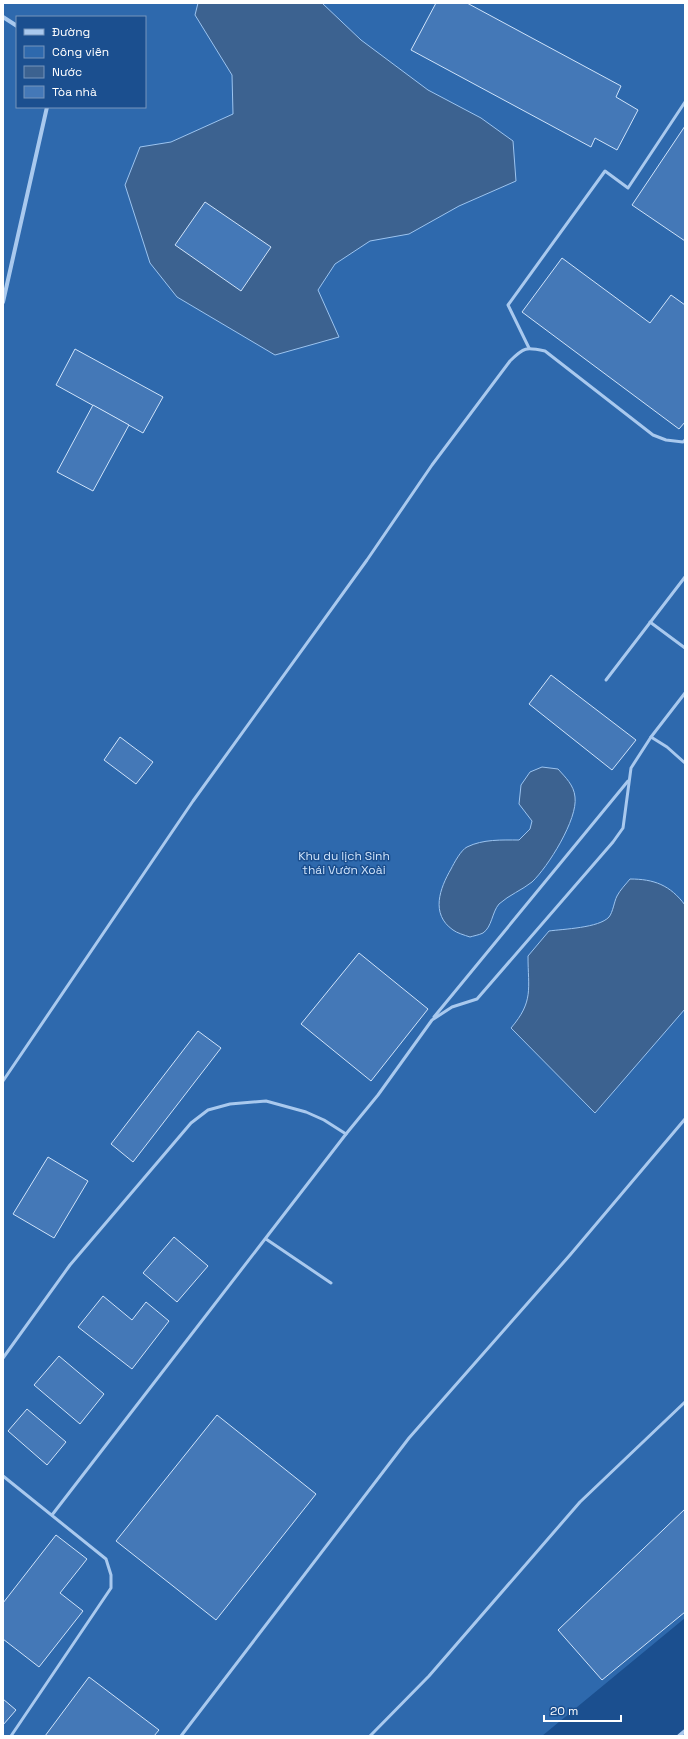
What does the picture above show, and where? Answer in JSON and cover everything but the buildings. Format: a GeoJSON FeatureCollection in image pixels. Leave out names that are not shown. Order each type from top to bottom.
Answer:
{"type":"FeatureCollection","features":[{"type":"Feature","properties":{"kind":"street"},"geometry":{"type":"LineString","coordinates":[[3,17],[16,25]]}},
{"type":"Feature","properties":{"kind":"street"},"geometry":{"type":"LineString","coordinates":[[3,302],[48,108]]}},
{"type":"Feature","properties":{"kind":"street"},"geometry":{"type":"LineString","coordinates":[[679,1736],[685,1731]]}},
{"type":"Feature","properties":{"kind":"lane"},"geometry":{"type":"LineString","coordinates":[[529,348],[508,305],[605,171],[628,188],[685,102]]}},
{"type":"Feature","properties":{"kind":"lane"},"geometry":{"type":"LineString","coordinates":[[3,1081],[163,843],[314,632],[368,560],[432,465],[510,361],[521,350],[529,348],[545,351],[553,356],[653,435],[666,440],[683,442],[685,440]]}},
{"type":"Feature","properties":{"kind":"lane"},"geometry":{"type":"LineString","coordinates":[[606,680],[685,577]]}},
{"type":"Feature","properties":{"kind":"lane"},"geometry":{"type":"LineString","coordinates":[[650,622],[685,648]]}},
{"type":"Feature","properties":{"kind":"lane"},"geometry":{"type":"LineString","coordinates":[[432,1020],[452,1007],[477,999],[613,842],[623,828],[631,768],[651,737],[685,693]]}},
{"type":"Feature","properties":{"kind":"lane"},"geometry":{"type":"LineString","coordinates":[[651,737],[667,747],[685,763]]}},
{"type":"Feature","properties":{"kind":"lane"},"geometry":{"type":"LineString","coordinates":[[52,1515],[346,1134],[378,1095],[432,1020],[629,779]]}},
{"type":"Feature","properties":{"kind":"lane"},"geometry":{"type":"LineString","coordinates":[[3,1358],[70,1265],[191,1123],[208,1110],[230,1104],[266,1101],[306,1112],[324,1120],[346,1134]]}},
{"type":"Feature","properties":{"kind":"lane"},"geometry":{"type":"LineString","coordinates":[[181,1736],[409,1438],[570,1255],[685,1119]]}},
{"type":"Feature","properties":{"kind":"lane"},"geometry":{"type":"LineString","coordinates":[[266,1239],[330,1283]]}},
{"type":"Feature","properties":{"kind":"lane"},"geometry":{"type":"LineString","coordinates":[[370,1736],[429,1676],[580,1502],[685,1402]]}},
{"type":"Feature","properties":{"kind":"lane"},"geometry":{"type":"LineString","coordinates":[[3,1476],[106,1559],[111,1575],[111,1588],[11,1736]]}},
{"type":"Feature","properties":{"kind":"green space","name":"Khu du lịch Sinh thái Vườn Xoài"},"geometry":{"type":"Polygon","coordinates":[[[3,3],[685,3],[685,1618],[542,1736],[3,1736],[3,3]]]}},
{"type":"Feature","properties":{"kind":"water"},"geometry":{"type":"Polygon","coordinates":[[[198,3],[322,3],[361,40],[428,90],[481,118],[513,141],[516,181],[459,206],[409,234],[370,241],[335,264],[318,290],[339,337],[275,355],[177,297],[150,263],[125,185],[140,147],[171,142],[233,114],[232,75],[195,15],[198,3]]]}},
{"type":"Feature","properties":{"kind":"water"},"geometry":{"type":"Polygon","coordinates":[[[542,767],[558,769],[573,789],[575,806],[567,830],[561,842],[539,875],[532,882],[499,904],[488,927],[483,933],[470,937],[456,932],[446,924],[439,909],[441,892],[447,876],[462,851],[467,847],[486,841],[519,840],[530,829],[532,821],[519,804],[521,785],[530,772],[542,767]]]}},
{"type":"Feature","properties":{"kind":"water"},"geometry":{"type":"Polygon","coordinates":[[[630,879],[647,880],[661,884],[673,892],[685,905],[685,1009],[595,1113],[511,1028],[523,1010],[528,994],[528,956],[549,931],[589,926],[604,921],[612,912],[621,889],[630,879]]]}}]}
